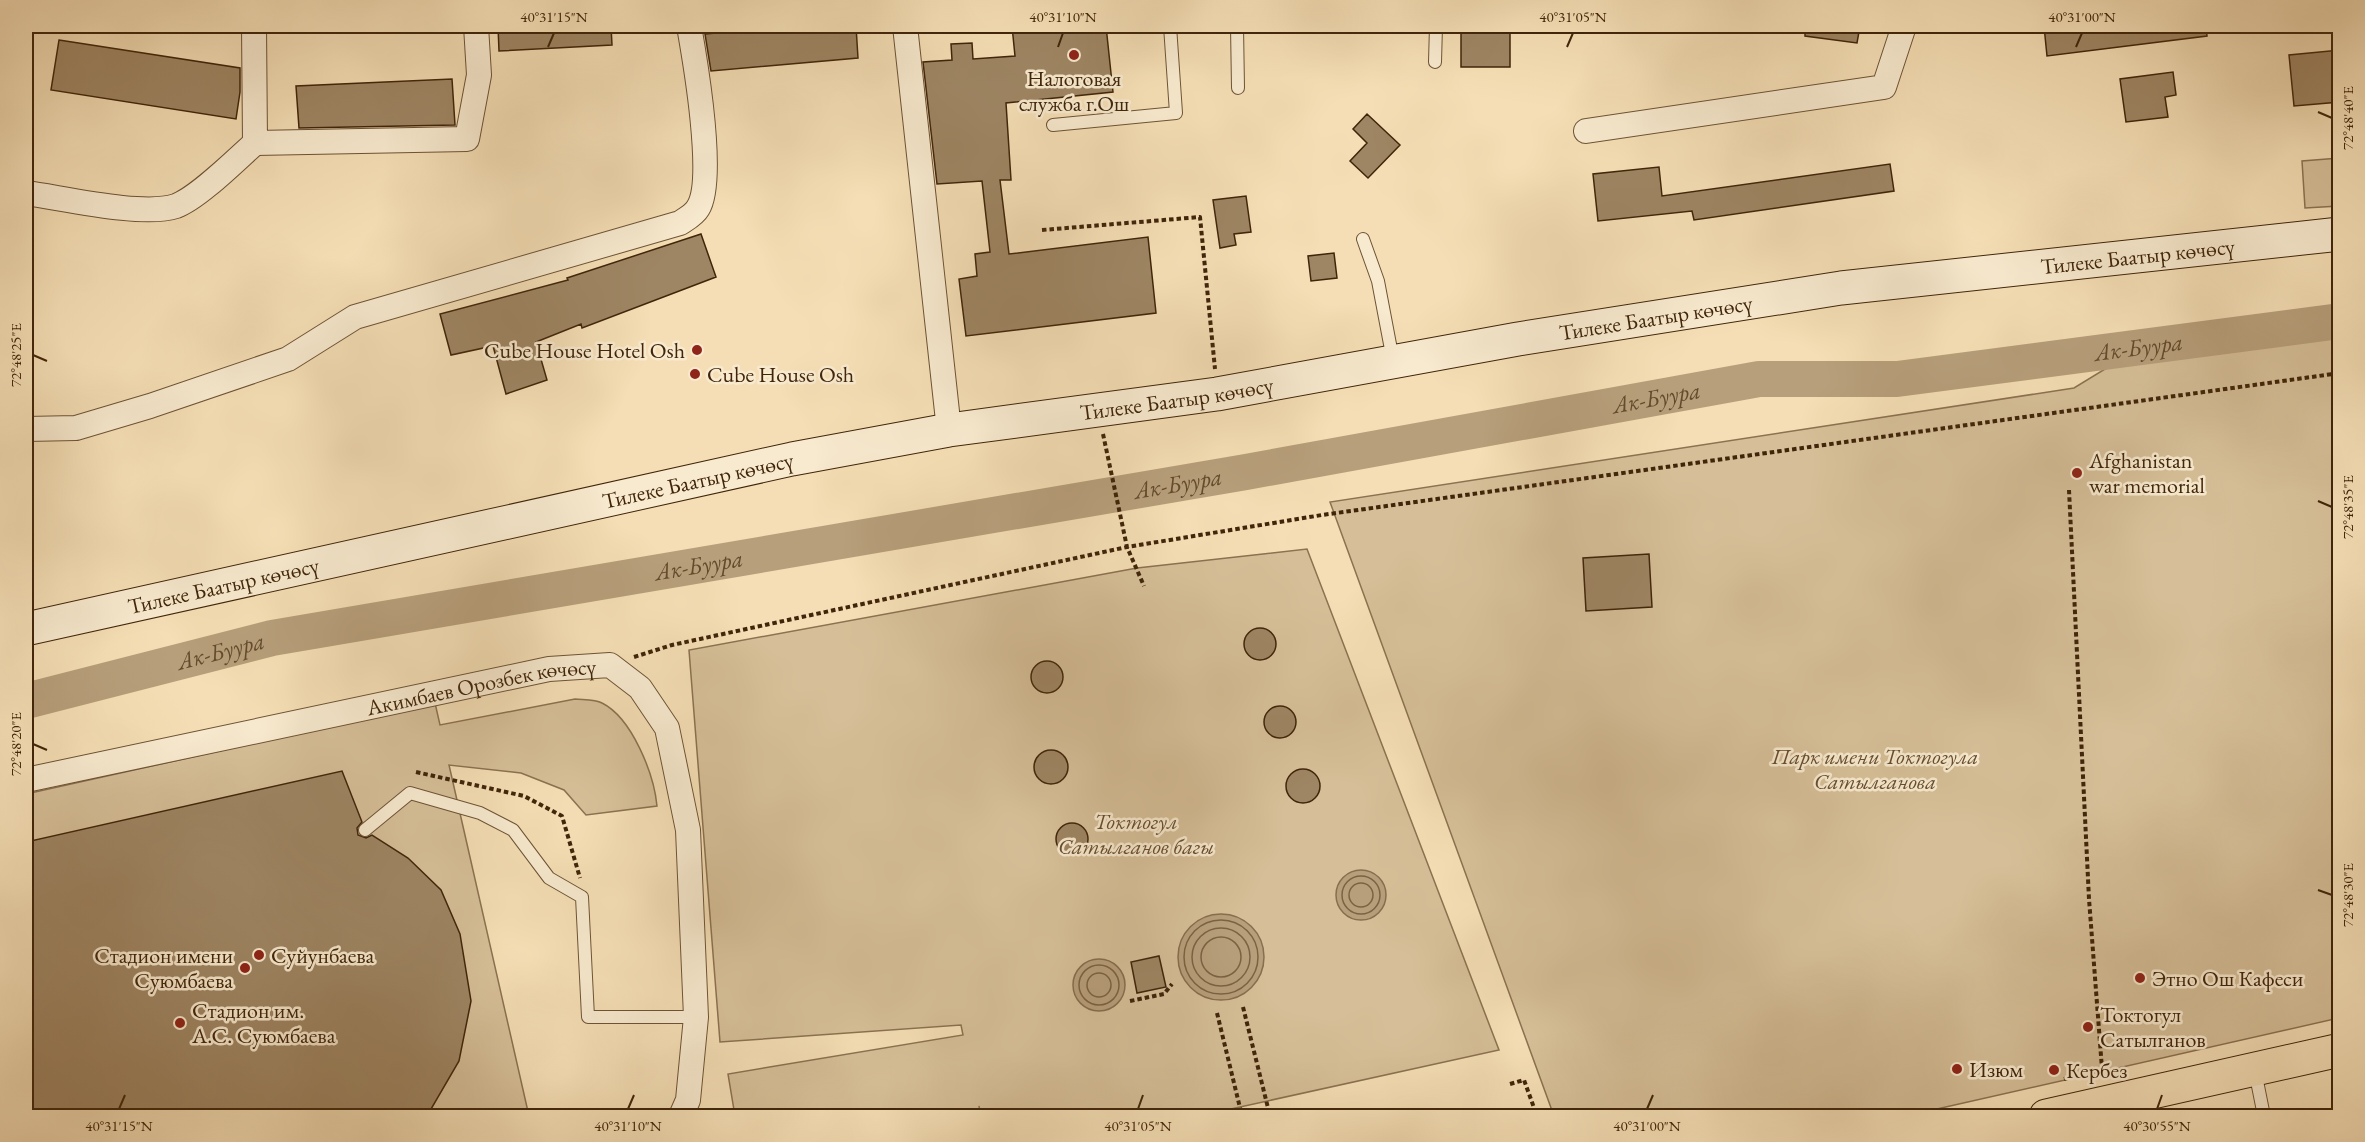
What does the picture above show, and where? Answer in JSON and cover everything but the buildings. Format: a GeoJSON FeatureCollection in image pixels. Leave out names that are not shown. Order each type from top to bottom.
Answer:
{"type":"FeatureCollection","features":[{"type":"Feature","properties":{"kind":"main road"},"geometry":{"type":"LineString","coordinates":[[2046,1116],[2109,1109],[2254,1068],[2340,1050]]}},
{"type":"Feature","properties":{"kind":"street"},"geometry":{"type":"LineString","coordinates":[[254,26],[255,143]]}},
{"type":"Feature","properties":{"kind":"street"},"geometry":{"type":"LineString","coordinates":[[26,193],[139,208],[168,207],[189,198],[255,143],[467,139],[479,75],[476,26]]}},
{"type":"Feature","properties":{"kind":"street"},"geometry":{"type":"LineString","coordinates":[[26,429],[76,428],[150,405],[288,359],[355,316],[680,223],[698,209],[703,195],[704,166],[700,98],[689,26]]}},
{"type":"Feature","properties":{"kind":"street"},"geometry":{"type":"LineString","coordinates":[[905,26],[949,430]]}},
{"type":"Feature","properties":{"kind":"street"},"geometry":{"type":"LineString","coordinates":[[1586,131],[1884,87],[1904,26]]}},
{"type":"Feature","properties":{"kind":"street","name":"Тилеке Баатыр көчөсү"},"geometry":{"type":"LineString","coordinates":[[26,629],[792,459],[949,430],[1217,394],[1518,339],[1841,288],[2340,234]]}},
{"type":"Feature","properties":{"kind":"street","name":"Акимбаев Орозбек көчөсү"},"geometry":{"type":"LineString","coordinates":[[26,780],[549,669],[610,664],[640,688],[667,728],[688,830],[696,1017],[688,1100],[681,1116]]}},
{"type":"Feature","properties":{"kind":"lane"},"geometry":{"type":"LineString","coordinates":[[1053,125],[1176,113],[1170,26]]}},
{"type":"Feature","properties":{"kind":"lane"},"geometry":{"type":"LineString","coordinates":[[1237,26],[1238,88]]}},
{"type":"Feature","properties":{"kind":"lane"},"geometry":{"type":"LineString","coordinates":[[1435,62],[1436,26]]}},
{"type":"Feature","properties":{"kind":"lane"},"geometry":{"type":"LineString","coordinates":[[1363,239],[1378,281],[1393,362]]}},
{"type":"Feature","properties":{"kind":"lane"},"geometry":{"type":"LineString","coordinates":[[365,830],[410,793],[480,813],[513,830],[549,878],[582,897],[588,1017],[696,1017]]}},
{"type":"Feature","properties":{"kind":"lane"},"geometry":{"type":"LineString","coordinates":[[2254,1068],[2264,1116]]}},
{"type":"Feature","properties":{"kind":"path"},"geometry":{"type":"LineString","coordinates":[[1042,230],[1200,217],[1217,394]]}},
{"type":"Feature","properties":{"kind":"path"},"geometry":{"type":"LineString","coordinates":[[610,664],[672,645],[1127,547],[1346,512],[2340,373]]}},
{"type":"Feature","properties":{"kind":"path"},"geometry":{"type":"LineString","coordinates":[[1098,410],[1127,547],[1144,586]]}},
{"type":"Feature","properties":{"kind":"path"},"geometry":{"type":"LineString","coordinates":[[2064,1079],[2102,1069],[2089,899],[2069,490]]}},
{"type":"Feature","properties":{"kind":"path"},"geometry":{"type":"LineString","coordinates":[[1130,1001],[1164,994],[1172,984]]}},
{"type":"Feature","properties":{"kind":"path"},"geometry":{"type":"LineString","coordinates":[[1243,1006],[1270,1116]]}},
{"type":"Feature","properties":{"kind":"path"},"geometry":{"type":"LineString","coordinates":[[1217,1013],[1242,1116]]}},
{"type":"Feature","properties":{"kind":"path"},"geometry":{"type":"LineString","coordinates":[[1510,1084],[1524,1080],[1537,1116]]}},
{"type":"Feature","properties":{"kind":"green space"},"geometry":{"type":"Polygon","coordinates":[[[2339,158],[2339,206],[2305,208],[2302,161],[2339,158]]]}},
{"type":"Feature","properties":{"kind":"green space","name":"Парк имени Токтогула Сатылганова"},"geometry":{"type":"Polygon","coordinates":[[[2339,331],[2339,1018],[1906,1116],[1554,1116],[1330,502],[2074,388],[2123,358],[2339,331]]]}},
{"type":"Feature","properties":{"kind":"green space","name":"Токтогул Сатылганов багы"},"geometry":{"type":"Polygon","coordinates":[[[1307,549],[1499,1050],[1199,1116],[981,1116],[979,1106],[980,1116],[735,1116],[728,1074],[963,1035],[961,1025],[720,1042],[689,650],[1137,568],[1307,549]]]}},
{"type":"Feature","properties":{"kind":"green space","name":"Суйунбаева"},"geometry":{"type":"Polygon","coordinates":[[[575,699],[602,703],[613,710],[623,721],[640,748],[646,763],[657,806],[586,815],[564,790],[521,773],[449,765],[529,1116],[26,1116],[26,794],[435,703],[440,725],[575,699]]]}},
{"type":"Feature","properties":{"kind":"water"},"geometry":{"type":"Polygon","coordinates":[[[1356,870],[1366,870],[1379,877],[1386,890],[1386,900],[1379,913],[1366,920],[1356,920],[1347,916],[1340,909],[1336,900],[1336,890],[1340,881],[1347,874],[1356,870]]]}},
{"type":"Feature","properties":{"kind":"water"},"geometry":{"type":"Polygon","coordinates":[[[1221,914],[1237,918],[1251,927],[1260,941],[1264,957],[1260,973],[1251,987],[1237,996],[1221,1000],[1205,996],[1191,987],[1182,973],[1178,957],[1182,941],[1191,927],[1205,918],[1221,914]]]}},
{"type":"Feature","properties":{"kind":"water"},"geometry":{"type":"Polygon","coordinates":[[[1099,959],[1113,963],[1121,971],[1125,985],[1121,999],[1113,1007],[1099,1011],[1085,1007],[1077,999],[1073,985],[1077,971],[1085,963],[1099,959]]]}},
{"type":"Feature","properties":{"kind":"waterway","name":"Ак-Буура"},"geometry":{"type":"LineString","coordinates":[[26,701],[272,638],[1246,472],[1759,379],[1897,379],[2340,321]]}},
{"type":"Feature","properties":{"kind":"place","name":"Налоговая служба г.Ош"},"geometry":{"type":"Point","coordinates":[1074,55]}},
{"type":"Feature","properties":{"kind":"place","name":"Cube House Hotel Osh"},"geometry":{"type":"Point","coordinates":[697,350]}},
{"type":"Feature","properties":{"kind":"place","name":"Cube House Osh"},"geometry":{"type":"Point","coordinates":[695,374]}},
{"type":"Feature","properties":{"kind":"place","name":"Afghanistan war memorial"},"geometry":{"type":"Point","coordinates":[2077,473]}},
{"type":"Feature","properties":{"kind":"place","name":"Суйунбаева"},"geometry":{"type":"Point","coordinates":[259,955]}},
{"type":"Feature","properties":{"kind":"place","name":"Стадион имени Суюмбаева"},"geometry":{"type":"Point","coordinates":[245,968]}},
{"type":"Feature","properties":{"kind":"place","name":"Этно Ош Кафеси"},"geometry":{"type":"Point","coordinates":[2140,978]}},
{"type":"Feature","properties":{"kind":"place","name":"Стадион им. А.С. Суюмбаева"},"geometry":{"type":"Point","coordinates":[180,1023]}},
{"type":"Feature","properties":{"kind":"place","name":"Токтогул Сатылганов"},"geometry":{"type":"Point","coordinates":[2088,1027]}},
{"type":"Feature","properties":{"kind":"place","name":"Изюм"},"geometry":{"type":"Point","coordinates":[1957,1069]}},
{"type":"Feature","properties":{"kind":"place","name":"Кербез"},"geometry":{"type":"Point","coordinates":[2054,1070]}}]}
